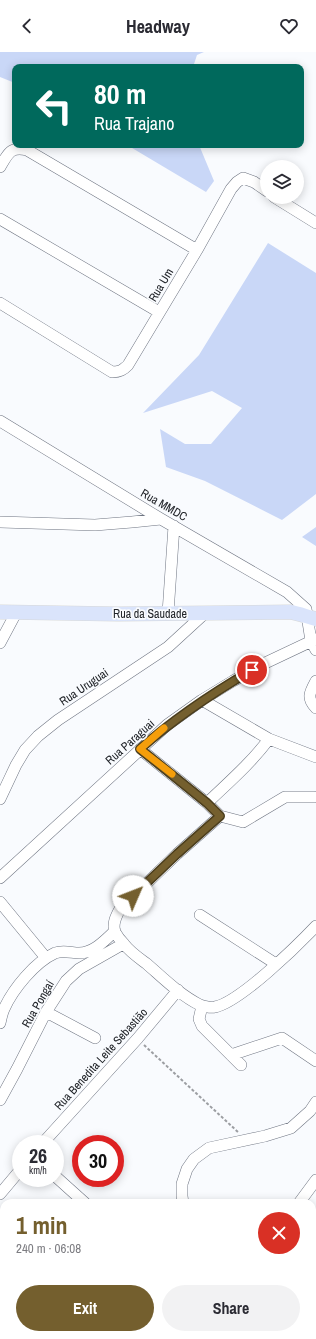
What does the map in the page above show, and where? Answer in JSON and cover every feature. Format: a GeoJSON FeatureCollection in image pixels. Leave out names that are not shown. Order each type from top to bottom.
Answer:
{"type":"FeatureCollection","features":[{"type":"Feature","properties":{"kind":"main road","name":"Rua da Saudade"},"geometry":{"type":"LineString","coordinates":[[0,612],[204,614],[309,613]]}},
{"type":"Feature","properties":{"kind":"street"},"geometry":{"type":"LineString","coordinates":[[0,167],[12,150],[16,148],[27,150],[197,250]]}},
{"type":"Feature","properties":{"kind":"street","name":"Rua Um"},"geometry":{"type":"LineString","coordinates":[[0,304],[112,372],[118,372],[128,365],[197,250],[231,189],[243,178],[248,179],[260,186]]}},
{"type":"Feature","properties":{"kind":"street"},"geometry":{"type":"LineString","coordinates":[[285,204],[316,223]]}},
{"type":"Feature","properties":{"kind":"street"},"geometry":{"type":"LineString","coordinates":[[0,219],[159,312]]}},
{"type":"Feature","properties":{"kind":"street","name":"Rua MMDC"},"geometry":{"type":"LineString","coordinates":[[0,421],[161,519],[287,592],[309,613]]}},
{"type":"Feature","properties":{"kind":"street"},"geometry":{"type":"LineString","coordinates":[[0,522],[95,525],[161,519]]}},
{"type":"Feature","properties":{"kind":"street"},"geometry":{"type":"LineString","coordinates":[[168,613],[174,526]]}},
{"type":"Feature","properties":{"kind":"street"},"geometry":{"type":"LineString","coordinates":[[0,643],[16,613]]}},
{"type":"Feature","properties":{"kind":"street"},"geometry":{"type":"LineString","coordinates":[[309,613],[314,643]]}},
{"type":"Feature","properties":{"kind":"street","name":"Rua Uruguai"},"geometry":{"type":"LineString","coordinates":[[0,799],[25,750],[38,736],[58,720],[168,647],[204,614]]}},
{"type":"Feature","properties":{"kind":"street","name":"Rua Paraguai"},"geometry":{"type":"LineString","coordinates":[[0,878],[168,725],[202,700],[261,665],[314,643]]}},
{"type":"Feature","properties":{"kind":"street"},"geometry":{"type":"LineString","coordinates":[[316,681],[310,693],[311,703],[316,708]]}},
{"type":"Feature","properties":{"kind":"street"},"geometry":{"type":"LineString","coordinates":[[202,700],[268,739],[316,757]]}},
{"type":"Feature","properties":{"kind":"street"},"geometry":{"type":"LineString","coordinates":[[207,803],[246,767],[268,739]]}},
{"type":"Feature","properties":{"kind":"street"},"geometry":{"type":"LineString","coordinates":[[140,749],[207,803],[220,816],[243,822],[285,797],[314,797]]}},
{"type":"Feature","properties":{"kind":"street"},"geometry":{"type":"LineString","coordinates":[[220,816],[177,854],[120,909],[114,923],[115,931],[124,944],[178,990],[202,1006],[214,1007],[241,993],[276,964],[316,926]]}},
{"type":"Feature","properties":{"kind":"street"},"geometry":{"type":"LineString","coordinates":[[0,902],[46,958]]}},
{"type":"Feature","properties":{"kind":"street"},"geometry":{"type":"LineString","coordinates":[[200,915],[276,964]]}},
{"type":"Feature","properties":{"kind":"street"},"geometry":{"type":"LineString","coordinates":[[0,1023],[3,1010],[12,994],[21,982],[46,958],[57,952],[81,953],[91,951],[115,931]]}},
{"type":"Feature","properties":{"kind":"street","name":"Rua Pongaí"},"geometry":{"type":"LineString","coordinates":[[0,1100],[46,1012],[66,981],[79,969],[124,944]]}},
{"type":"Feature","properties":{"kind":"street","name":"Rua Benedita Leite Sebastião"},"geometry":{"type":"LineString","coordinates":[[50,1135],[138,1038],[178,990]]}},
{"type":"Feature","properties":{"kind":"street"},"geometry":{"type":"LineString","coordinates":[[202,1006],[199,1019],[202,1026],[241,1065]]}},
{"type":"Feature","properties":{"kind":"street"},"geometry":{"type":"LineString","coordinates":[[46,1012],[95,1038]]}},
{"type":"Feature","properties":{"kind":"street"},"geometry":{"type":"LineString","coordinates":[[231,1055],[282,1038],[316,1061]]}},
{"type":"Feature","properties":{"kind":"street"},"geometry":{"type":"LineString","coordinates":[[182,1199],[182,1184],[187,1169],[194,1159],[209,1148],[247,1140],[291,1128],[310,1111],[316,1102]]}},
{"type":"Feature","properties":{"kind":"street"},"geometry":{"type":"LineString","coordinates":[[0,1194],[12,1180]]}},
{"type":"Feature","properties":{"kind":"street"},"geometry":{"type":"LineString","coordinates":[[302,1199],[316,1180]]}},
{"type":"Feature","properties":{"kind":"street"},"geometry":{"type":"LineString","coordinates":[[64,1184],[81,1199]]}},
{"type":"Feature","properties":{"kind":"path"},"geometry":{"type":"LineString","coordinates":[[138,1038],[247,1140]]}},
{"type":"Feature","properties":{"kind":"shaded area"},"geometry":{"type":"Polygon","coordinates":[[[0,52],[204,52],[197,55],[194,64],[12,64],[12,82],[0,77],[0,52]]]}},
{"type":"Feature","properties":{"kind":"shaded area"},"geometry":{"type":"Polygon","coordinates":[[[132,148],[200,148],[214,181],[206,192],[132,148]]]}},
{"type":"Feature","properties":{"kind":"shaded area"},"geometry":{"type":"Polygon","coordinates":[[[268,243],[316,273],[316,494],[282,520],[205,481],[166,467],[160,429],[185,444],[211,444],[242,408],[212,391],[143,413],[199,355],[268,243]]]}},
{"type":"Feature","properties":{"kind":"shaded area"},"geometry":{"type":"Polygon","coordinates":[[[316,527],[316,546],[302,537],[316,527]]]}},
{"type":"Feature","properties":{"kind":"slow traffic"},"geometry":{"type":"LineString","coordinates":[[164,728],[140,749],[172,774]]}},
{"type":"Feature","properties":{"kind":"route"},"geometry":{"type":"LineString","coordinates":[[133,896],[220,816],[207,803],[140,749],[168,725],[202,700],[252,670]]}}]}
